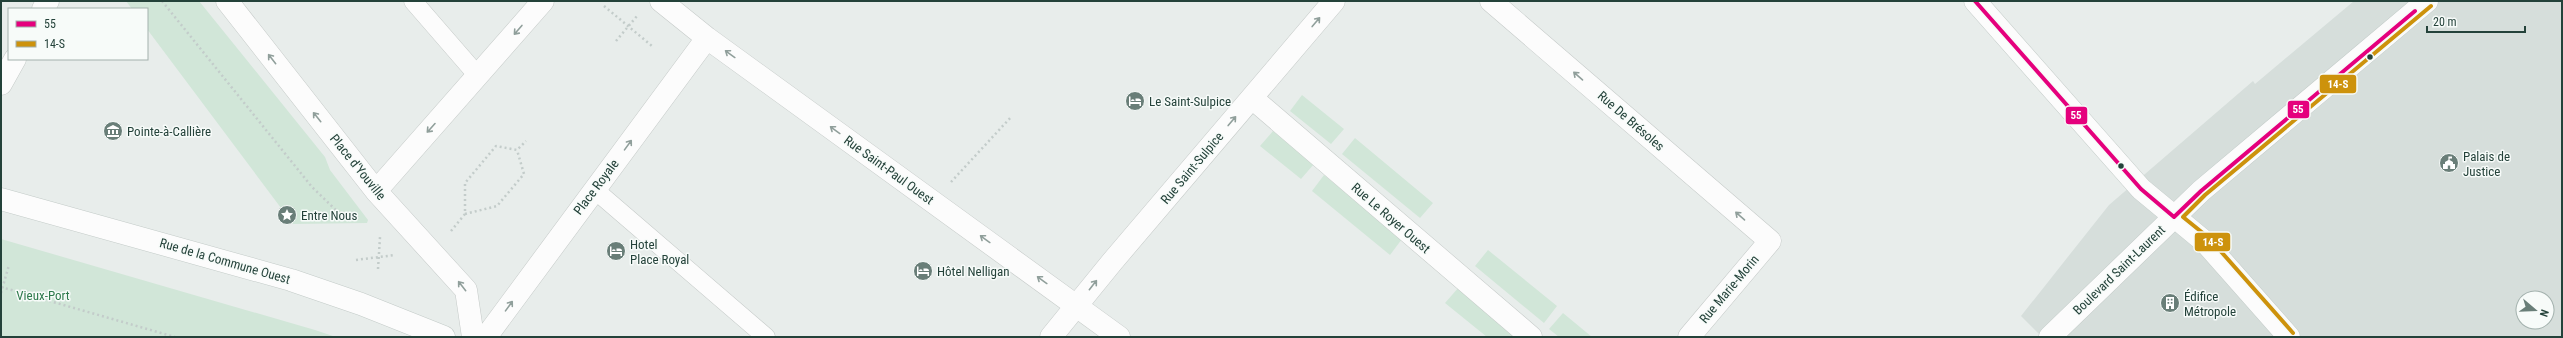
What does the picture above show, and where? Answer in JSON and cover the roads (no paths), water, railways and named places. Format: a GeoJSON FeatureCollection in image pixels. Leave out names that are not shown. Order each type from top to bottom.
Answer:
{"type":"FeatureCollection","features":[{"type":"Feature","properties":{"kind":"street","name":"Place d'Youville"},"geometry":{"type":"LineString","coordinates":[[227,1],[376,191],[466,290],[473,337]]}},
{"type":"Feature","properties":{"kind":"street"},"geometry":{"type":"LineString","coordinates":[[376,191],[543,1]]}},
{"type":"Feature","properties":{"kind":"street","name":"Rue Saint-Paul Ouest"},"geometry":{"type":"LineString","coordinates":[[661,1],[707,38],[1118,337]]}},
{"type":"Feature","properties":{"kind":"street","name":"Rue Saint-Sulpice"},"geometry":{"type":"LineString","coordinates":[[1051,337],[1334,1]]}},
{"type":"Feature","properties":{"kind":"street","name":"Rue De Brésoles"},"geometry":{"type":"LineString","coordinates":[[1491,1],[1770,241]]}},
{"type":"Feature","properties":{"kind":"street"},"geometry":{"type":"LineString","coordinates":[[1974,1],[2141,189],[2205,242],[2289,337]]}},
{"type":"Feature","properties":{"kind":"street","name":"Boulevard Saint-Laurent"},"geometry":{"type":"LineString","coordinates":[[2050,337],[2201,191],[2416,4]]}},
{"type":"Feature","properties":{"kind":"street","name":"Place Royale"},"geometry":{"type":"LineString","coordinates":[[486,337],[707,38]]}},
{"type":"Feature","properties":{"kind":"street"},"geometry":{"type":"LineString","coordinates":[[1,84],[14,60]]}},
{"type":"Feature","properties":{"kind":"street","name":"Rue Le Royer Ouest"},"geometry":{"type":"LineString","coordinates":[[1252,98],[1531,337]]}},
{"type":"Feature","properties":{"kind":"street","name":"Rue de la Commune Ouest"},"geometry":{"type":"LineString","coordinates":[[1,199],[291,280],[361,304],[444,337]]}},
{"type":"Feature","properties":{"kind":"street","name":"Rue Marie-Morin"},"geometry":{"type":"LineString","coordinates":[[1689,337],[1770,241]]}},
{"type":"Feature","properties":{"kind":"lane"},"geometry":{"type":"LineString","coordinates":[[413,1],[478,76]]}},
{"type":"Feature","properties":{"kind":"lane"},"geometry":{"type":"LineString","coordinates":[[595,190],[766,337]]}},
{"type":"Feature","properties":{"kind":"place","name":"Le Saint-Sulpice"},"geometry":{"type":"Point","coordinates":[1135,101]}},
{"type":"Feature","properties":{"kind":"place","name":"Pointe-à-Callière"},"geometry":{"type":"Point","coordinates":[113,131]}},
{"type":"Feature","properties":{"kind":"place","name":"Palais de Justice"},"geometry":{"type":"Point","coordinates":[2449,163]}},
{"type":"Feature","properties":{"kind":"place","name":"Entre Nous"},"geometry":{"type":"Point","coordinates":[287,215]}},
{"type":"Feature","properties":{"kind":"place","name":"Hotel Place Royal"},"geometry":{"type":"Point","coordinates":[616,251]}},
{"type":"Feature","properties":{"kind":"place","name":"Hôtel Nelligan"},"geometry":{"type":"Point","coordinates":[923,271]}},
{"type":"Feature","properties":{"kind":"place","name":"Édifice Métropole"},"geometry":{"type":"Point","coordinates":[2170,303]}},
{"type":"Feature","properties":{"kind":"park label","name":"Vieux-Port"},"geometry":{"type":"Point","coordinates":[43,295]}}]}
